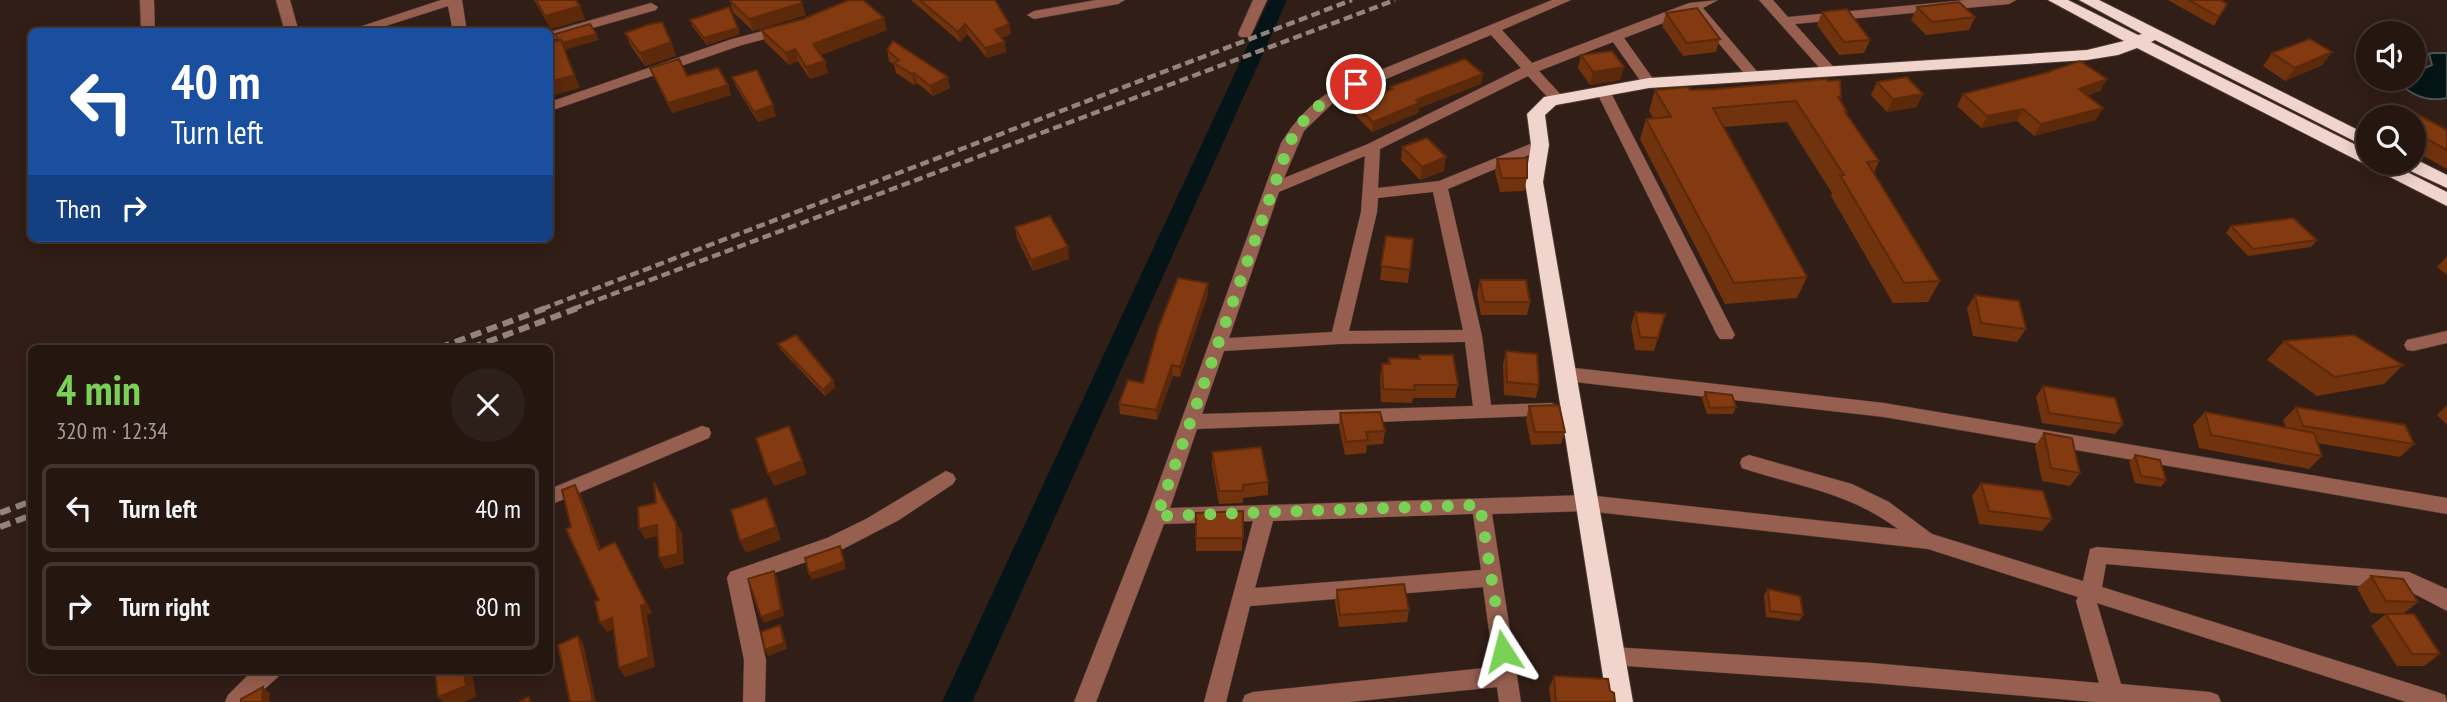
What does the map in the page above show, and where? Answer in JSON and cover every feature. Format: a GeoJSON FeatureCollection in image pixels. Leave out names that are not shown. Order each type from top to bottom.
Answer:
{"type":"FeatureCollection","features":[{"type":"Feature","properties":{"kind":"highway"},"geometry":{"type":"LineString","coordinates":[[2056,0],[2147,38],[2356,136]]}},
{"type":"Feature","properties":{"kind":"highway"},"geometry":{"type":"LineString","coordinates":[[2087,0],[2147,38],[2356,152]]}},
{"type":"Feature","properties":{"kind":"highway"},"geometry":{"type":"LineString","coordinates":[[1620,702],[1534,182],[1540,145],[1536,114],[1550,101],[1649,83],[2087,55],[2147,38]]}},
{"type":"Feature","properties":{"kind":"highway"},"geometry":{"type":"LineString","coordinates":[[2426,172],[2447,182]]}},
{"type":"Feature","properties":{"kind":"highway"},"geometry":{"type":"LineString","coordinates":[[2398,175],[2447,200]]}},
{"type":"Feature","properties":{"kind":"street"},"geometry":{"type":"LineString","coordinates":[[147,0],[148,28]]}},
{"type":"Feature","properties":{"kind":"street"},"geometry":{"type":"LineString","coordinates":[[283,0],[291,28]]}},
{"type":"Feature","properties":{"kind":"street"},"geometry":{"type":"LineString","coordinates":[[364,28],[455,0],[459,28]]}},
{"type":"Feature","properties":{"kind":"street"},"geometry":{"type":"LineString","coordinates":[[1034,15],[1118,0]]}},
{"type":"Feature","properties":{"kind":"street"},"geometry":{"type":"LineString","coordinates":[[1245,34],[1260,0]]}},
{"type":"Feature","properties":{"kind":"street"},"geometry":{"type":"LineString","coordinates":[[1086,702],[1157,516],[1298,125],[1317,106],[1339,92],[1564,0]]}},
{"type":"Feature","properties":{"kind":"street"},"geometry":{"type":"LineString","coordinates":[[1273,189],[1373,147],[1528,70],[1711,0]]}},
{"type":"Feature","properties":{"kind":"street"},"geometry":{"type":"LineString","coordinates":[[1766,0],[1830,71]]}},
{"type":"Feature","properties":{"kind":"street"},"geometry":{"type":"LineString","coordinates":[[1785,21],[2009,0]]}},
{"type":"Feature","properties":{"kind":"street"},"geometry":{"type":"LineString","coordinates":[[1695,6],[1754,76]]}},
{"type":"Feature","properties":{"kind":"street"},"geometry":{"type":"LineString","coordinates":[[553,36],[651,7]]}},
{"type":"Feature","properties":{"kind":"street"},"geometry":{"type":"LineString","coordinates":[[553,106],[737,42],[801,25]]}},
{"type":"Feature","properties":{"kind":"street"},"geometry":{"type":"LineString","coordinates":[[1492,29],[1558,100]]}},
{"type":"Feature","properties":{"kind":"street"},"geometry":{"type":"LineString","coordinates":[[1616,36],[1649,83]]}},
{"type":"Feature","properties":{"kind":"street"},"geometry":{"type":"LineString","coordinates":[[1603,91],[1727,335]]}},
{"type":"Feature","properties":{"kind":"street"},"geometry":{"type":"LineString","coordinates":[[1370,194],[1440,186],[1540,145]]}},
{"type":"Feature","properties":{"kind":"street"},"geometry":{"type":"LineString","coordinates":[[1339,338],[1368,212],[1373,147]]}},
{"type":"Feature","properties":{"kind":"street"},"geometry":{"type":"LineString","coordinates":[[1440,186],[1473,336],[1483,412]]}},
{"type":"Feature","properties":{"kind":"street"},"geometry":{"type":"LineString","coordinates":[[1218,345],[1339,338],[1473,336]]}},
{"type":"Feature","properties":{"kind":"street"},"geometry":{"type":"LineString","coordinates":[[2413,345],[2447,337]]}},
{"type":"Feature","properties":{"kind":"street"},"geometry":{"type":"LineString","coordinates":[[1566,374],[1884,410],[2447,506]]}},
{"type":"Feature","properties":{"kind":"street"},"geometry":{"type":"LineString","coordinates":[[1191,422],[1572,409]]}},
{"type":"Feature","properties":{"kind":"street"},"geometry":{"type":"LineString","coordinates":[[553,496],[702,433]]}},
{"type":"Feature","properties":{"kind":"street"},"geometry":{"type":"LineString","coordinates":[[1749,463],[1823,483],[1874,503],[1928,541]]}},
{"type":"Feature","properties":{"kind":"street"},"geometry":{"type":"LineString","coordinates":[[754,702],[755,660],[737,578],[758,568],[793,560],[833,544],[894,514],[946,479]]}},
{"type":"Feature","properties":{"kind":"street"},"geometry":{"type":"LineString","coordinates":[[1157,516],[1587,503],[1928,541],[2438,702]]}},
{"type":"Feature","properties":{"kind":"street"},"geometry":{"type":"LineString","coordinates":[[1480,505],[1510,702]]}},
{"type":"Feature","properties":{"kind":"street"},"geometry":{"type":"LineString","coordinates":[[1215,702],[1265,512]]}},
{"type":"Feature","properties":{"kind":"street"},"geometry":{"type":"LineString","coordinates":[[2113,694],[2086,601],[2091,592],[2097,555],[2409,581],[2444,597],[2447,602]]}},
{"type":"Feature","properties":{"kind":"street"},"geometry":{"type":"LineString","coordinates":[[1242,598],[1491,578]]}},
{"type":"Feature","properties":{"kind":"street"},"geometry":{"type":"LineString","coordinates":[[1612,656],[1872,673],[2210,702]]}},
{"type":"Feature","properties":{"kind":"street"},"geometry":{"type":"LineString","coordinates":[[236,702],[265,674]]}},
{"type":"Feature","properties":{"kind":"street"},"geometry":{"type":"LineString","coordinates":[[1253,702],[1506,676]]}},
{"type":"Feature","properties":{"kind":"shaded area"},"geometry":{"type":"Polygon","coordinates":[[[2447,53],[2447,98],[2424,98],[2409,91],[2426,91],[2426,68],[2432,65],[2429,54],[2447,53]]]}},
{"type":"Feature","properties":{"kind":"building"},"geometry":{"type":"Polygon","coordinates":[[[536,0],[576,0],[580,6],[545,16],[536,0]]]}},
{"type":"Feature","properties":{"kind":"building"},"geometry":{"type":"Polygon","coordinates":[[[731,0],[800,0],[802,3],[749,19],[731,0]]]}},
{"type":"Feature","properties":{"kind":"building"},"geometry":{"type":"Polygon","coordinates":[[[849,0],[863,0],[884,18],[813,44],[825,61],[806,67],[795,49],[786,53],[761,30],[803,19],[849,0]]]}},
{"type":"Feature","properties":{"kind":"building"},"geometry":{"type":"Polygon","coordinates":[[[920,0],[995,0],[1009,24],[995,30],[1005,42],[985,48],[965,24],[958,32],[920,0]]]}},
{"type":"Feature","properties":{"kind":"building"},"geometry":{"type":"Polygon","coordinates":[[[2189,0],[2221,0],[2227,4],[2219,17],[2189,0]]]}},
{"type":"Feature","properties":{"kind":"building"},"geometry":{"type":"Polygon","coordinates":[[[1959,2],[1975,17],[1932,22],[1917,7],[1959,2]]]}},
{"type":"Feature","properties":{"kind":"building"},"geometry":{"type":"Polygon","coordinates":[[[729,7],[738,28],[704,38],[690,20],[729,7]]]}},
{"type":"Feature","properties":{"kind":"building"},"geometry":{"type":"Polygon","coordinates":[[[1697,8],[1720,39],[1687,43],[1666,13],[1697,8]]]}},
{"type":"Feature","properties":{"kind":"building"},"geometry":{"type":"Polygon","coordinates":[[[1847,9],[1870,40],[1844,42],[1822,12],[1847,9]]]}},
{"type":"Feature","properties":{"kind":"building"},"geometry":{"type":"Polygon","coordinates":[[[662,22],[671,42],[640,53],[625,33],[650,24],[662,22]]]}},
{"type":"Feature","properties":{"kind":"building"},"geometry":{"type":"Polygon","coordinates":[[[590,24],[596,34],[562,43],[555,34],[590,24]]]}},
{"type":"Feature","properties":{"kind":"building"},"geometry":{"type":"Polygon","coordinates":[[[2310,39],[2332,52],[2295,68],[2272,53],[2310,39]]]}},
{"type":"Feature","properties":{"kind":"building"},"geometry":{"type":"Polygon","coordinates":[[[561,40],[574,75],[553,81],[553,42],[561,40]]]}},
{"type":"Feature","properties":{"kind":"building"},"geometry":{"type":"Polygon","coordinates":[[[893,41],[948,77],[930,86],[914,73],[894,63],[899,60],[887,50],[893,41]]]}},
{"type":"Feature","properties":{"kind":"building"},"geometry":{"type":"Polygon","coordinates":[[[1612,51],[1624,67],[1593,72],[1581,55],[1612,51]]]}},
{"type":"Feature","properties":{"kind":"building"},"geometry":{"type":"Polygon","coordinates":[[[679,59],[687,76],[718,68],[728,85],[668,103],[650,68],[679,59]]]}},
{"type":"Feature","properties":{"kind":"building"},"geometry":{"type":"Polygon","coordinates":[[[1465,59],[1483,74],[1416,100],[1419,103],[1373,122],[1354,103],[1393,89],[1390,87],[1465,59]]]}},
{"type":"Feature","properties":{"kind":"building"},"geometry":{"type":"Polygon","coordinates":[[[2080,61],[2107,79],[2079,89],[2103,108],[2041,124],[2023,109],[1987,116],[1963,94],[2045,73],[2080,61]]]}},
{"type":"Feature","properties":{"kind":"building"},"geometry":{"type":"Polygon","coordinates":[[[757,70],[773,105],[754,112],[732,77],[757,70]]]}},
{"type":"Feature","properties":{"kind":"building"},"geometry":{"type":"Polygon","coordinates":[[[1907,77],[1923,94],[1893,99],[1877,82],[1907,77]]]}},
{"type":"Feature","properties":{"kind":"building"},"geometry":{"type":"Polygon","coordinates":[[[1840,80],[1841,97],[1838,97],[1845,112],[1879,161],[1867,162],[1940,281],[1904,283],[1840,175],[1844,175],[1796,101],[1713,108],[1807,277],[1734,283],[1646,119],[1671,117],[1655,90],[1688,87],[1690,90],[1716,89],[1840,80]]]}},
{"type":"Feature","properties":{"kind":"building"},"geometry":{"type":"Polygon","coordinates":[[[2426,119],[2447,130],[2447,150],[2426,138],[2426,119]]]}},
{"type":"Feature","properties":{"kind":"building"},"geometry":{"type":"Polygon","coordinates":[[[1427,138],[1446,157],[1422,167],[1402,147],[1427,138]]]}},
{"type":"Feature","properties":{"kind":"building"},"geometry":{"type":"Polygon","coordinates":[[[1527,158],[1527,178],[1502,178],[1497,159],[1527,158]]]}},
{"type":"Feature","properties":{"kind":"building"},"geometry":{"type":"Polygon","coordinates":[[[1050,216],[1068,247],[1031,260],[1015,227],[1050,216]]]}},
{"type":"Feature","properties":{"kind":"building"},"geometry":{"type":"Polygon","coordinates":[[[2293,218],[2317,240],[2253,249],[2231,226],[2293,218]]]}},
{"type":"Feature","properties":{"kind":"building"},"geometry":{"type":"Polygon","coordinates":[[[1386,236],[1413,239],[1410,270],[1381,266],[1386,236]]]}},
{"type":"Feature","properties":{"kind":"building"},"geometry":{"type":"Polygon","coordinates":[[[1178,278],[1208,283],[1180,367],[1172,365],[1156,410],[1119,404],[1128,380],[1143,383],[1158,329],[1178,278]]]}},
{"type":"Feature","properties":{"kind":"building"},"geometry":{"type":"Polygon","coordinates":[[[1480,280],[1526,280],[1530,302],[1484,302],[1480,280]]]}},
{"type":"Feature","properties":{"kind":"building"},"geometry":{"type":"Polygon","coordinates":[[[1975,295],[2019,301],[2026,329],[1981,323],[1975,295]]]}},
{"type":"Feature","properties":{"kind":"building"},"geometry":{"type":"Polygon","coordinates":[[[1635,312],[1665,314],[1658,338],[1640,337],[1635,312]]]}},
{"type":"Feature","properties":{"kind":"building"},"geometry":{"type":"Polygon","coordinates":[[[796,335],[833,380],[823,390],[778,344],[796,335]]]}},
{"type":"Feature","properties":{"kind":"building"},"geometry":{"type":"Polygon","coordinates":[[[2354,335],[2403,365],[2335,377],[2284,341],[2354,335]]]}},
{"type":"Feature","properties":{"kind":"building"},"geometry":{"type":"Polygon","coordinates":[[[1506,351],[1537,354],[1539,385],[1507,382],[1506,351]]]}},
{"type":"Feature","properties":{"kind":"building"},"geometry":{"type":"Polygon","coordinates":[[[1419,355],[1453,355],[1458,385],[1414,385],[1415,390],[1383,389],[1382,364],[1390,364],[1389,358],[1420,359],[1419,355]]]}},
{"type":"Feature","properties":{"kind":"building"},"geometry":{"type":"Polygon","coordinates":[[[2043,386],[2115,398],[2123,424],[2049,413],[2043,386]]]}},
{"type":"Feature","properties":{"kind":"building"},"geometry":{"type":"Polygon","coordinates":[[[1705,392],[1732,395],[1736,407],[1710,408],[1705,392]]]}},
{"type":"Feature","properties":{"kind":"building"},"geometry":{"type":"Polygon","coordinates":[[[1559,405],[1565,432],[1535,432],[1529,406],[1559,405]]]}},
{"type":"Feature","properties":{"kind":"building"},"geometry":{"type":"Polygon","coordinates":[[[2296,407],[2405,425],[2414,444],[2303,426],[2296,407]]]}},
{"type":"Feature","properties":{"kind":"building"},"geometry":{"type":"Polygon","coordinates":[[[1380,412],[1385,431],[1366,432],[1368,440],[1346,442],[1340,413],[1380,412]]]}},
{"type":"Feature","properties":{"kind":"building"},"geometry":{"type":"Polygon","coordinates":[[[2205,412],[2314,433],[2322,456],[2211,435],[2205,412]]]}},
{"type":"Feature","properties":{"kind":"building"},"geometry":{"type":"Polygon","coordinates":[[[789,426],[802,461],[768,474],[756,438],[789,426]]]}},
{"type":"Feature","properties":{"kind":"building"},"geometry":{"type":"Polygon","coordinates":[[[2044,433],[2072,438],[2080,473],[2051,468],[2044,433]]]}},
{"type":"Feature","properties":{"kind":"building"},"geometry":{"type":"Polygon","coordinates":[[[1261,447],[1268,482],[1243,485],[1243,491],[1219,491],[1212,452],[1261,447]]]}},
{"type":"Feature","properties":{"kind":"building"},"geometry":{"type":"Polygon","coordinates":[[[2135,455],[2160,460],[2166,480],[2141,476],[2135,455]]]}},
{"type":"Feature","properties":{"kind":"building"},"geometry":{"type":"Polygon","coordinates":[[[654,482],[676,523],[678,554],[659,558],[657,525],[639,529],[638,507],[656,503],[654,482]]]}},
{"type":"Feature","properties":{"kind":"building"},"geometry":{"type":"Polygon","coordinates":[[[1981,483],[2043,491],[2052,519],[1989,511],[1981,483]]]}},
{"type":"Feature","properties":{"kind":"building"},"geometry":{"type":"Polygon","coordinates":[[[575,485],[599,550],[615,542],[646,603],[641,606],[649,657],[619,668],[612,618],[600,623],[595,602],[599,600],[566,529],[571,527],[562,490],[575,485]]]}},
{"type":"Feature","properties":{"kind":"building"},"geometry":{"type":"Polygon","coordinates":[[[766,498],[776,527],[740,541],[731,510],[766,498]]]}},
{"type":"Feature","properties":{"kind":"building"},"geometry":{"type":"Polygon","coordinates":[[[1243,511],[1243,538],[1196,538],[1196,513],[1243,511]]]}},
{"type":"Feature","properties":{"kind":"building"},"geometry":{"type":"Polygon","coordinates":[[[840,546],[844,562],[809,574],[805,558],[840,546]]]}},
{"type":"Feature","properties":{"kind":"building"},"geometry":{"type":"Polygon","coordinates":[[[774,571],[781,610],[761,617],[748,579],[774,571]]]}},
{"type":"Feature","properties":{"kind":"building"},"geometry":{"type":"Polygon","coordinates":[[[2371,576],[2403,579],[2418,602],[2386,601],[2371,576]]]}},
{"type":"Feature","properties":{"kind":"building"},"geometry":{"type":"Polygon","coordinates":[[[1404,584],[1409,610],[1340,615],[1337,590],[1404,584]]]}},
{"type":"Feature","properties":{"kind":"building"},"geometry":{"type":"Polygon","coordinates":[[[1768,589],[1800,596],[1803,615],[1770,611],[1768,589]]]}},
{"type":"Feature","properties":{"kind":"building"},"geometry":{"type":"Polygon","coordinates":[[[2386,614],[2414,614],[2440,654],[2412,654],[2386,614]]]}},
{"type":"Feature","properties":{"kind":"building"},"geometry":{"type":"Polygon","coordinates":[[[780,625],[784,643],[765,650],[761,632],[780,625]]]}},
{"type":"Feature","properties":{"kind":"building"},"geometry":{"type":"Polygon","coordinates":[[[578,636],[592,702],[570,702],[558,645],[578,636]]]}},
{"type":"Feature","properties":{"kind":"building"},"geometry":{"type":"Polygon","coordinates":[[[435,674],[464,674],[466,686],[438,697],[435,674]]]}},
{"type":"Feature","properties":{"kind":"building"},"geometry":{"type":"Polygon","coordinates":[[[1554,676],[1608,679],[1615,702],[1556,702],[1554,676]]]}},
{"type":"Feature","properties":{"kind":"building"},"geometry":{"type":"Polygon","coordinates":[[[263,687],[262,702],[241,702],[241,699],[263,687]]]}},
{"type":"Feature","properties":{"kind":"waterway"},"geometry":{"type":"LineString","coordinates":[[957,702],[1278,0]]}},
{"type":"Feature","properties":{"kind":"railway"},"geometry":{"type":"LineString","coordinates":[[542,309],[1352,0]]}},
{"type":"Feature","properties":{"kind":"railway"},"geometry":{"type":"LineString","coordinates":[[573,309],[1395,0]]}},
{"type":"Feature","properties":{"kind":"railway"},"geometry":{"type":"LineString","coordinates":[[447,345],[546,308]]}},
{"type":"Feature","properties":{"kind":"railway"},"geometry":{"type":"LineString","coordinates":[[479,345],[578,308]]}},
{"type":"Feature","properties":{"kind":"railway"},"geometry":{"type":"LineString","coordinates":[[0,513],[28,502]]}},
{"type":"Feature","properties":{"kind":"railway"},"geometry":{"type":"LineString","coordinates":[[0,527],[28,516]]}},
{"type":"Feature","properties":{"kind":"route"},"geometry":{"type":"LineString","coordinates":[[1356,84],[1317,106],[1298,125],[1289,144],[1157,516],[1480,505],[1503,651]]}}]}
